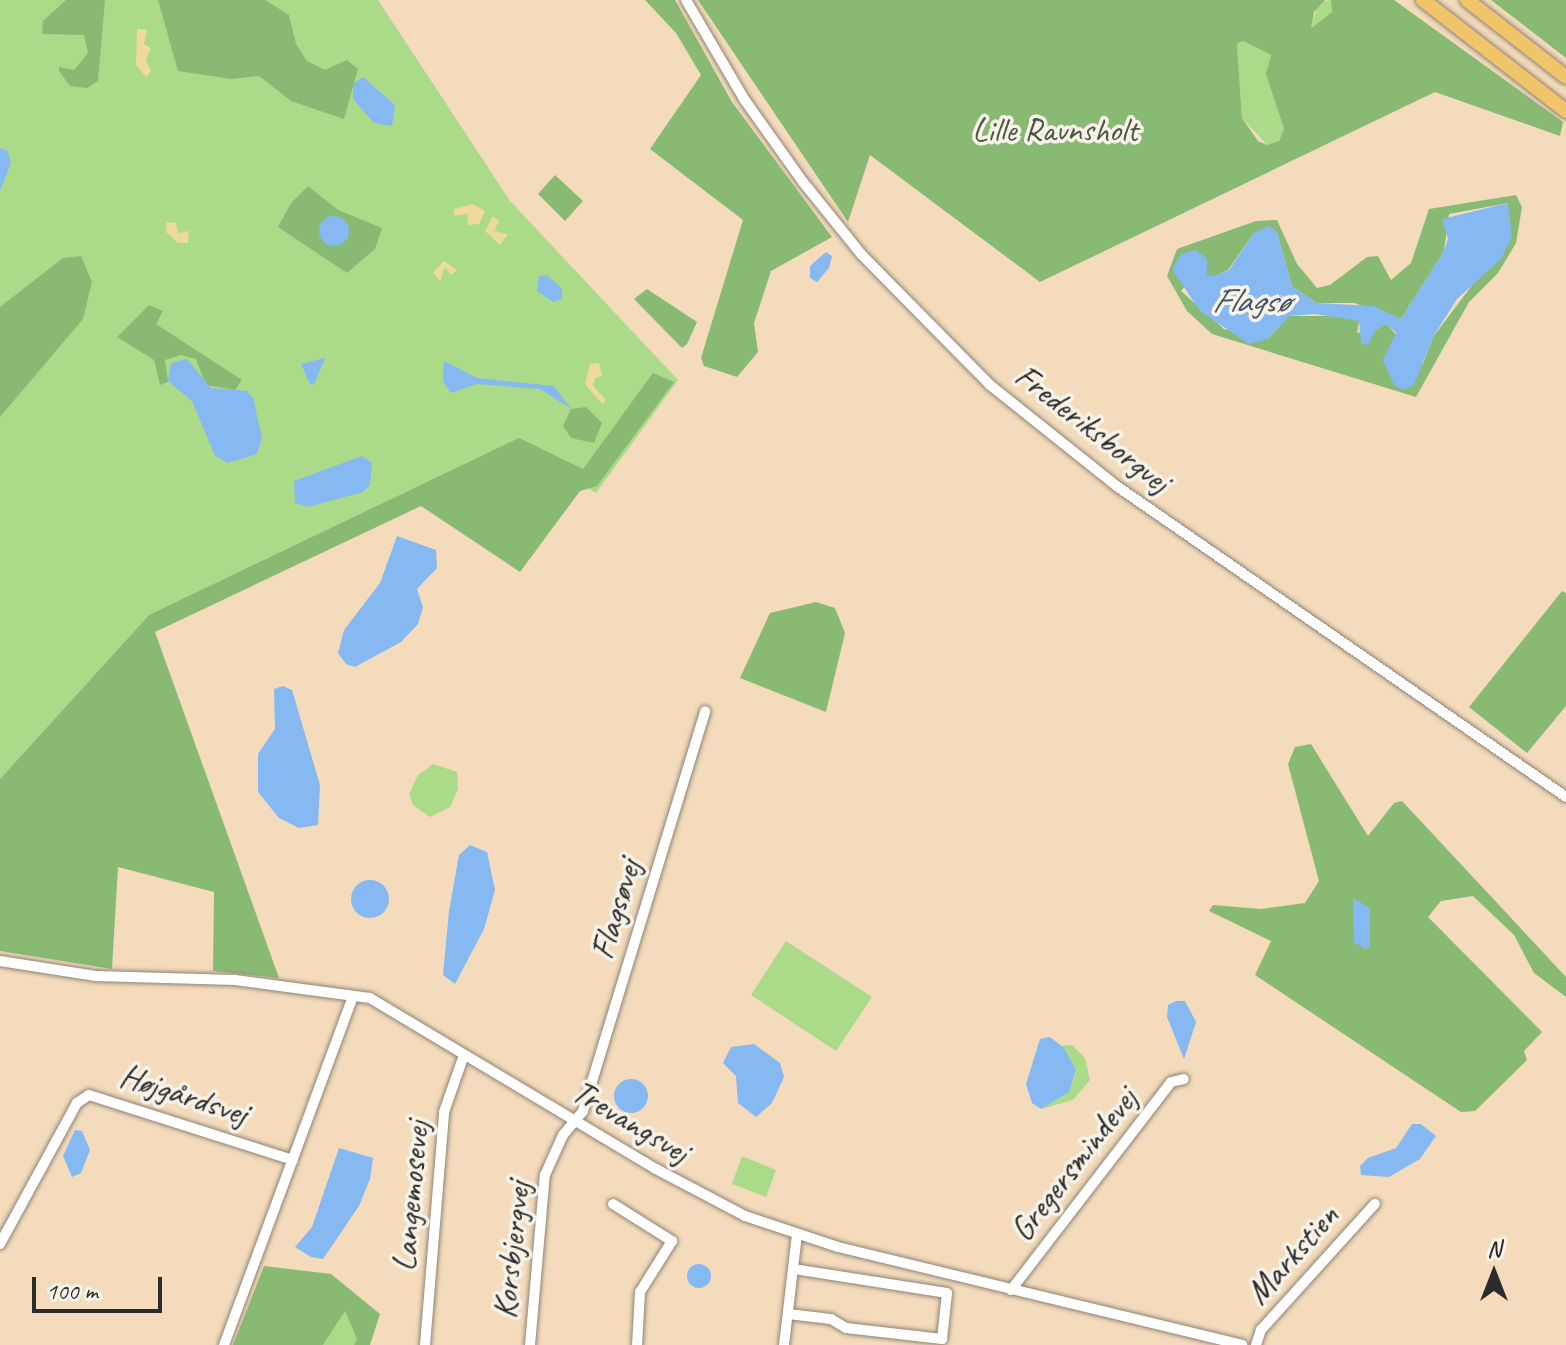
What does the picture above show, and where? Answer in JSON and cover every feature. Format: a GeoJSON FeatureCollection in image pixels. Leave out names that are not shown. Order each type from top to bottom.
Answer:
{"type":"FeatureCollection","features":[{"type":"Feature","properties":{"kind":"highway"},"geometry":{"type":"LineString","coordinates":[[1423,0],[1566,111]]}},
{"type":"Feature","properties":{"kind":"highway"},"geometry":{"type":"LineString","coordinates":[[1467,0],[1566,77]]}},
{"type":"Feature","properties":{"kind":"street","name":"Frederiksborgvej"},"geometry":{"type":"LineString","coordinates":[[686,0],[744,99],[803,182],[862,255],[990,385],[1118,487],[1566,797]]}},
{"type":"Feature","properties":{"kind":"street","name":"Flagsøvej"},"geometry":{"type":"LineString","coordinates":[[574,1121],[583,1111],[705,711]]}},
{"type":"Feature","properties":{"kind":"street","name":"Trevangsvej"},"geometry":{"type":"LineString","coordinates":[[0,961],[96,976],[235,980],[353,996],[381,1003],[698,1193],[797,1235],[1242,1345]]}},
{"type":"Feature","properties":{"kind":"street"},"geometry":{"type":"LineString","coordinates":[[224,1345],[353,996]]}},
{"type":"Feature","properties":{"kind":"street","name":"Langemosevej"},"geometry":{"type":"LineString","coordinates":[[425,1345],[444,1112],[464,1055]]}},
{"type":"Feature","properties":{"kind":"street","name":"Gregersmindevej"},"geometry":{"type":"LineString","coordinates":[[1011,1290],[1171,1082],[1184,1079]]}},
{"type":"Feature","properties":{"kind":"street","name":"Højgårdsvej"},"geometry":{"type":"LineString","coordinates":[[0,1244],[77,1103],[89,1095],[293,1160]]}},
{"type":"Feature","properties":{"kind":"street","name":"Korsbjergvej"},"geometry":{"type":"LineString","coordinates":[[530,1345],[545,1175],[574,1121]]}},
{"type":"Feature","properties":{"kind":"street"},"geometry":{"type":"LineString","coordinates":[[613,1204],[672,1241],[640,1292],[637,1345]]}},
{"type":"Feature","properties":{"kind":"street","name":"Markstien"},"geometry":{"type":"LineString","coordinates":[[1256,1345],[1261,1330],[1375,1204]]}},
{"type":"Feature","properties":{"kind":"street"},"geometry":{"type":"LineString","coordinates":[[784,1345],[797,1235]]}},
{"type":"Feature","properties":{"kind":"street"},"geometry":{"type":"LineString","coordinates":[[788,1314],[831,1319],[846,1328],[942,1339],[947,1293],[793,1269]]}},
{"type":"Feature","properties":{"kind":"green space"},"geometry":{"type":"Polygon","coordinates":[[[0,0],[378,0],[510,201],[678,380],[596,493],[518,447],[416,500],[149,615],[0,779],[0,0]]]}},
{"type":"Feature","properties":{"kind":"green space"},"geometry":{"type":"Polygon","coordinates":[[[66,0],[105,0],[98,81],[87,88],[70,86],[59,71],[59,67],[74,70],[88,53],[84,35],[42,34],[43,21],[66,0]]]}},
{"type":"Feature","properties":{"kind":"green space"},"geometry":{"type":"Polygon","coordinates":[[[158,0],[265,0],[289,15],[296,44],[307,61],[325,70],[347,60],[358,69],[344,119],[291,101],[259,76],[231,79],[178,71],[158,0]]]}},
{"type":"Feature","properties":{"kind":"green space"},"geometry":{"type":"Polygon","coordinates":[[[645,0],[675,0],[732,102],[832,237],[771,271],[754,323],[758,352],[737,377],[704,366],[701,358],[743,220],[650,149],[701,75],[676,33],[645,0]]]}},
{"type":"Feature","properties":{"kind":"green space","name":"Lille Ravnsholt"},"geometry":{"type":"Polygon","coordinates":[[[698,0],[1325,0],[1314,12],[1311,28],[1332,12],[1331,0],[1394,0],[1563,122],[1560,136],[1435,92],[1040,282],[870,155],[848,222],[698,0]],[[1243,41],[1237,44],[1242,118],[1258,141],[1267,145],[1279,141],[1284,129],[1266,74],[1271,55],[1243,41]]]}},
{"type":"Feature","properties":{"kind":"green space"},"geometry":{"type":"Polygon","coordinates":[[[1331,0],[1332,12],[1310,28],[1319,2],[1331,0]]]}},
{"type":"Feature","properties":{"kind":"green space"},"geometry":{"type":"Polygon","coordinates":[[[1491,0],[1566,0],[1566,58],[1491,0]]]}},
{"type":"Feature","properties":{"kind":"green space"},"geometry":{"type":"Polygon","coordinates":[[[1243,41],[1271,55],[1272,91],[1284,129],[1279,141],[1267,145],[1242,118],[1237,44],[1243,41]]]}},
{"type":"Feature","properties":{"kind":"green space"},"geometry":{"type":"Polygon","coordinates":[[[555,175],[583,201],[565,221],[538,194],[555,175]]]}},
{"type":"Feature","properties":{"kind":"green space"},"geometry":{"type":"Polygon","coordinates":[[[308,186],[338,210],[382,228],[375,249],[347,273],[278,227],[291,203],[308,186]],[[333,215],[319,235],[337,245],[348,238],[345,223],[333,215]]]}},
{"type":"Feature","properties":{"kind":"green space"},"geometry":{"type":"Polygon","coordinates":[[[1516,195],[1522,207],[1516,243],[1498,273],[1469,302],[1416,397],[1212,334],[1187,311],[1167,276],[1177,249],[1256,221],[1277,220],[1297,264],[1317,288],[1330,285],[1367,257],[1378,256],[1391,280],[1411,263],[1429,209],[1516,195]],[[1508,203],[1449,214],[1444,251],[1401,319],[1354,303],[1316,303],[1292,286],[1277,232],[1254,233],[1228,270],[1215,276],[1207,277],[1207,259],[1181,291],[1224,329],[1268,339],[1288,316],[1343,316],[1359,321],[1357,333],[1387,324],[1422,366],[1433,337],[1476,280],[1508,203]]]}},
{"type":"Feature","properties":{"kind":"green space"},"geometry":{"type":"Polygon","coordinates":[[[81,256],[92,282],[83,319],[0,417],[0,307],[63,258],[81,256]]]}},
{"type":"Feature","properties":{"kind":"green space"},"geometry":{"type":"Polygon","coordinates":[[[647,289],[697,322],[682,348],[634,299],[647,289]]]}},
{"type":"Feature","properties":{"kind":"green space"},"geometry":{"type":"Polygon","coordinates":[[[149,305],[163,311],[156,324],[242,380],[235,390],[206,385],[196,359],[181,355],[165,360],[168,382],[160,385],[154,360],[117,337],[149,305]]]}},
{"type":"Feature","properties":{"kind":"green space"},"geometry":{"type":"Polygon","coordinates":[[[653,373],[674,382],[597,486],[580,491],[520,572],[421,506],[155,632],[279,978],[213,971],[214,892],[118,867],[112,969],[0,951],[0,779],[149,615],[519,438],[583,469],[653,373]]]}},
{"type":"Feature","properties":{"kind":"green space"},"geometry":{"type":"Polygon","coordinates":[[[586,407],[602,423],[594,443],[571,438],[563,426],[571,409],[586,407]]]}},
{"type":"Feature","properties":{"kind":"green space"},"geometry":{"type":"Polygon","coordinates":[[[1562,591],[1566,593],[1566,706],[1527,753],[1469,707],[1562,591]]]}},
{"type":"Feature","properties":{"kind":"green space"},"geometry":{"type":"Polygon","coordinates":[[[816,602],[835,608],[845,633],[826,712],[740,678],[770,613],[816,602]]]}},
{"type":"Feature","properties":{"kind":"green space"},"geometry":{"type":"Polygon","coordinates":[[[1311,744],[1368,836],[1394,803],[1402,801],[1566,977],[1566,997],[1534,973],[1514,935],[1473,896],[1441,901],[1428,917],[1542,1032],[1524,1051],[1527,1060],[1475,1111],[1461,1112],[1255,975],[1271,941],[1209,911],[1213,905],[1261,909],[1305,903],[1319,881],[1288,764],[1295,747],[1311,744]]]}},
{"type":"Feature","properties":{"kind":"green space"},"geometry":{"type":"Polygon","coordinates":[[[433,764],[457,772],[458,789],[450,807],[430,817],[413,805],[409,794],[418,775],[433,764]]]}},
{"type":"Feature","properties":{"kind":"green space"},"geometry":{"type":"Polygon","coordinates":[[[786,941],[872,997],[836,1051],[751,995],[786,941]]]}},
{"type":"Feature","properties":{"kind":"green space"},"geometry":{"type":"Polygon","coordinates":[[[1072,1045],[1085,1058],[1090,1080],[1073,1100],[1041,1109],[1069,1092],[1076,1071],[1061,1046],[1072,1045]]]}},
{"type":"Feature","properties":{"kind":"green space"},"geometry":{"type":"Polygon","coordinates":[[[742,1156],[776,1170],[766,1197],[732,1184],[742,1156]]]}},
{"type":"Feature","properties":{"kind":"green space"},"geometry":{"type":"Polygon","coordinates":[[[264,1266],[331,1274],[380,1314],[370,1345],[354,1345],[357,1339],[345,1311],[323,1345],[233,1345],[264,1266]]]}},
{"type":"Feature","properties":{"kind":"green space"},"geometry":{"type":"Polygon","coordinates":[[[345,1310],[357,1339],[354,1345],[323,1345],[345,1310]]]}},
{"type":"Feature","properties":{"kind":"sand"},"geometry":{"type":"Polygon","coordinates":[[[137,29],[147,30],[144,44],[151,48],[146,60],[151,71],[146,77],[136,65],[137,29]]]}},
{"type":"Feature","properties":{"kind":"sand"},"geometry":{"type":"Polygon","coordinates":[[[473,204],[485,211],[479,224],[468,225],[467,214],[454,216],[454,209],[473,204]]]}},
{"type":"Feature","properties":{"kind":"sand"},"geometry":{"type":"Polygon","coordinates":[[[493,216],[499,221],[494,231],[508,234],[500,245],[485,231],[493,216]]]}},
{"type":"Feature","properties":{"kind":"sand"},"geometry":{"type":"Polygon","coordinates":[[[167,222],[176,223],[178,233],[189,231],[188,243],[178,243],[166,232],[167,222]]]}},
{"type":"Feature","properties":{"kind":"sand"},"geometry":{"type":"Polygon","coordinates":[[[444,261],[457,270],[451,275],[445,267],[440,282],[433,272],[444,261]]]}},
{"type":"Feature","properties":{"kind":"sand"},"geometry":{"type":"Polygon","coordinates":[[[599,363],[602,376],[595,378],[593,386],[606,400],[602,404],[585,384],[590,364],[599,363]]]}},
{"type":"Feature","properties":{"kind":"water"},"geometry":{"type":"Polygon","coordinates":[[[363,77],[395,105],[392,126],[374,123],[353,99],[353,84],[363,77]]]}},
{"type":"Feature","properties":{"kind":"water"},"geometry":{"type":"Polygon","coordinates":[[[0,148],[7,150],[11,163],[0,191],[0,148]]]}},
{"type":"Feature","properties":{"kind":"water","name":"Flagsø"},"geometry":{"type":"Polygon","coordinates":[[[1508,203],[1512,237],[1501,259],[1457,299],[1433,337],[1414,385],[1404,390],[1394,385],[1383,360],[1396,333],[1387,324],[1376,330],[1368,345],[1361,343],[1359,321],[1315,314],[1289,316],[1268,339],[1249,344],[1200,311],[1172,269],[1181,254],[1196,250],[1207,259],[1207,276],[1229,270],[1254,233],[1269,226],[1277,232],[1292,286],[1316,303],[1373,306],[1401,319],[1444,251],[1448,239],[1442,219],[1508,203]]]}},
{"type":"Feature","properties":{"kind":"water"},"geometry":{"type":"Polygon","coordinates":[[[334,216],[340,217],[348,225],[348,237],[340,245],[334,246],[328,245],[320,237],[319,231],[320,225],[328,217],[334,216]]]}},
{"type":"Feature","properties":{"kind":"water"},"geometry":{"type":"Polygon","coordinates":[[[826,252],[832,256],[829,268],[817,282],[810,278],[810,266],[826,252]]]}},
{"type":"Feature","properties":{"kind":"water"},"geometry":{"type":"Polygon","coordinates":[[[547,275],[562,289],[562,299],[553,302],[537,291],[539,276],[547,275]]]}},
{"type":"Feature","properties":{"kind":"water"},"geometry":{"type":"Polygon","coordinates":[[[325,358],[314,385],[310,384],[301,364],[325,358]]]}},
{"type":"Feature","properties":{"kind":"water"},"geometry":{"type":"Polygon","coordinates":[[[187,359],[211,388],[247,391],[253,398],[262,438],[257,454],[228,463],[215,456],[192,401],[168,381],[171,363],[187,359]]]}},
{"type":"Feature","properties":{"kind":"water"},"geometry":{"type":"Polygon","coordinates":[[[444,361],[477,378],[554,386],[571,409],[540,389],[477,384],[451,393],[443,381],[444,361]]]}},
{"type":"Feature","properties":{"kind":"water"},"geometry":{"type":"Polygon","coordinates":[[[362,456],[372,463],[370,485],[363,492],[308,507],[295,503],[294,481],[362,456]]]}},
{"type":"Feature","properties":{"kind":"water"},"geometry":{"type":"Polygon","coordinates":[[[397,536],[436,550],[437,568],[417,589],[423,607],[418,624],[401,642],[355,667],[346,664],[338,653],[344,630],[380,583],[397,536]]]}},
{"type":"Feature","properties":{"kind":"water"},"geometry":{"type":"Polygon","coordinates":[[[283,686],[292,690],[320,785],[318,825],[299,828],[279,818],[258,792],[258,754],[275,729],[274,689],[283,686]]]}},
{"type":"Feature","properties":{"kind":"water"},"geometry":{"type":"Polygon","coordinates":[[[470,845],[487,852],[495,890],[484,929],[455,984],[443,975],[449,911],[459,855],[470,845]]]}},
{"type":"Feature","properties":{"kind":"water"},"geometry":{"type":"Polygon","coordinates":[[[370,880],[383,886],[389,899],[383,912],[370,918],[357,912],[351,899],[357,886],[370,880]]]}},
{"type":"Feature","properties":{"kind":"water"},"geometry":{"type":"Polygon","coordinates":[[[1353,898],[1370,908],[1370,946],[1365,949],[1354,942],[1353,898]]]}},
{"type":"Feature","properties":{"kind":"water"},"geometry":{"type":"Polygon","coordinates":[[[1185,1001],[1196,1022],[1184,1059],[1167,1017],[1168,1005],[1185,1001]]]}},
{"type":"Feature","properties":{"kind":"water"},"geometry":{"type":"Polygon","coordinates":[[[1050,1037],[1064,1048],[1076,1070],[1069,1092],[1041,1109],[1032,1103],[1026,1084],[1040,1039],[1050,1037]]]}},
{"type":"Feature","properties":{"kind":"water"},"geometry":{"type":"Polygon","coordinates":[[[754,1044],[780,1063],[784,1077],[772,1103],[756,1117],[738,1103],[736,1076],[723,1063],[731,1047],[754,1044]]]}},
{"type":"Feature","properties":{"kind":"water"},"geometry":{"type":"Polygon","coordinates":[[[631,1079],[643,1084],[648,1096],[643,1108],[631,1113],[619,1108],[614,1096],[619,1084],[631,1079]]]}},
{"type":"Feature","properties":{"kind":"water"},"geometry":{"type":"Polygon","coordinates":[[[1412,1124],[1421,1124],[1436,1136],[1420,1159],[1389,1177],[1361,1175],[1360,1166],[1368,1158],[1396,1148],[1412,1124]]]}},
{"type":"Feature","properties":{"kind":"water"},"geometry":{"type":"Polygon","coordinates":[[[75,1130],[82,1131],[90,1150],[81,1173],[72,1177],[63,1156],[75,1130]]]}},
{"type":"Feature","properties":{"kind":"water"},"geometry":{"type":"Polygon","coordinates":[[[339,1148],[373,1158],[370,1179],[359,1206],[323,1259],[311,1257],[295,1247],[312,1227],[339,1148]]]}},
{"type":"Feature","properties":{"kind":"water"},"geometry":{"type":"Polygon","coordinates":[[[699,1264],[708,1267],[711,1276],[708,1285],[699,1288],[690,1285],[687,1276],[690,1267],[699,1264]]]}}]}
